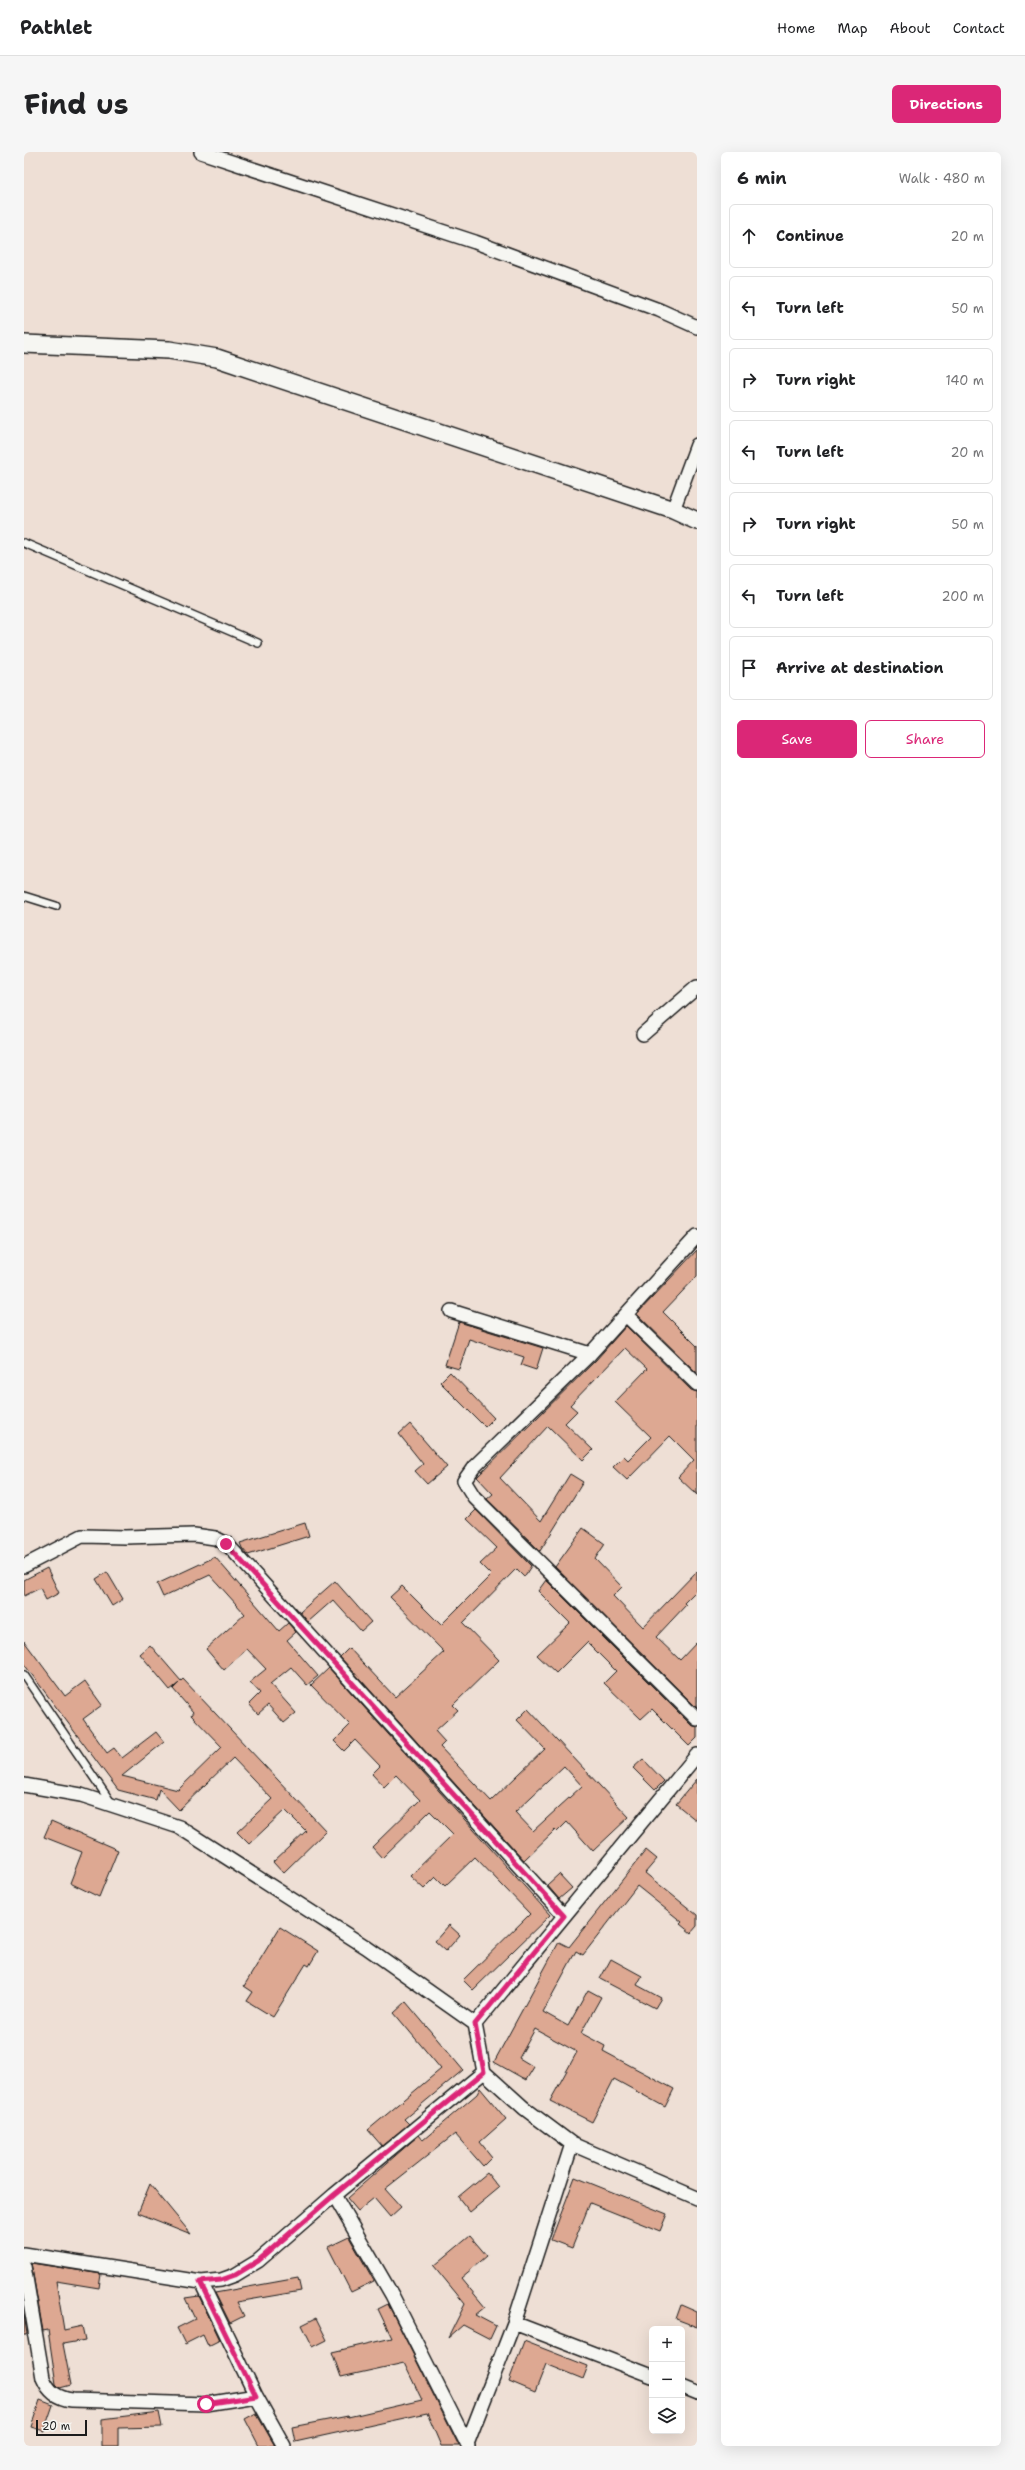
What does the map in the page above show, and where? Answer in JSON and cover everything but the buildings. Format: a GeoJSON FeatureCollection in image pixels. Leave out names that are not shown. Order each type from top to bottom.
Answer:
{"type":"FeatureCollection","features":[{"type":"Feature","properties":{"kind":"street"},"geometry":{"type":"LineString","coordinates":[[201,152],[475,242],[659,310],[697,327]]}},
{"type":"Feature","properties":{"kind":"street"},"geometry":{"type":"LineString","coordinates":[[24,344],[169,350],[217,358],[673,510],[697,521]]}},
{"type":"Feature","properties":{"kind":"street"},"geometry":{"type":"LineString","coordinates":[[673,510],[697,445]]}},
{"type":"Feature","properties":{"kind":"street"},"geometry":{"type":"LineString","coordinates":[[643,1034],[697,987]]}},
{"type":"Feature","properties":{"kind":"street"},"geometry":{"type":"LineString","coordinates":[[697,1236],[590,1354],[474,1467],[464,1481],[474,1497],[697,1719]]}},
{"type":"Feature","properties":{"kind":"street"},"geometry":{"type":"LineString","coordinates":[[451,1311],[590,1354]]}},
{"type":"Feature","properties":{"kind":"street"},"geometry":{"type":"LineString","coordinates":[[626,1315],[697,1384]]}},
{"type":"Feature","properties":{"kind":"street"},"geometry":{"type":"LineString","coordinates":[[24,1566],[82,1536],[125,1538],[194,1535],[215,1538],[226,1544],[564,1916]]}},
{"type":"Feature","properties":{"kind":"street"},"geometry":{"type":"LineString","coordinates":[[475,2024],[697,1755]]}},
{"type":"Feature","properties":{"kind":"street"},"geometry":{"type":"LineString","coordinates":[[24,1785],[81,1795],[179,1827],[366,1948],[475,2024],[484,2072],[524,2108],[572,2144],[697,2198]]}},
{"type":"Feature","properties":{"kind":"street"},"geometry":{"type":"LineString","coordinates":[[24,2254],[200,2282],[221,2280],[235,2275],[258,2261],[334,2195],[484,2072]]}},
{"type":"Feature","properties":{"kind":"street"},"geometry":{"type":"LineString","coordinates":[[467,2445],[514,2323],[572,2144]]}},
{"type":"Feature","properties":{"kind":"street"},"geometry":{"type":"LineString","coordinates":[[334,2195],[392,2295],[467,2445]]}},
{"type":"Feature","properties":{"kind":"street"},"geometry":{"type":"LineString","coordinates":[[24,2266],[43,2378],[52,2393],[62,2399],[206,2404],[256,2396]]}},
{"type":"Feature","properties":{"kind":"street"},"geometry":{"type":"LineString","coordinates":[[200,2282],[256,2396],[284,2446]]}},
{"type":"Feature","properties":{"kind":"street"},"geometry":{"type":"LineString","coordinates":[[514,2323],[649,2375]]}},
{"type":"Feature","properties":{"kind":"street"},"geometry":{"type":"LineString","coordinates":[[685,2388],[697,2393]]}},
{"type":"Feature","properties":{"kind":"lane"},"geometry":{"type":"LineString","coordinates":[[24,543],[258,643]]}},
{"type":"Feature","properties":{"kind":"lane"},"geometry":{"type":"LineString","coordinates":[[24,896],[56,906]]}},
{"type":"Feature","properties":{"kind":"lane"},"geometry":{"type":"LineString","coordinates":[[24,1675],[113,1806]]}},
{"type":"Feature","properties":{"kind":"route"},"geometry":{"type":"LineString","coordinates":[[206,2404],[256,2396],[200,2282],[221,2280],[235,2275],[258,2261],[334,2195],[484,2072],[475,2024],[564,1916],[226,1544]]}}]}
